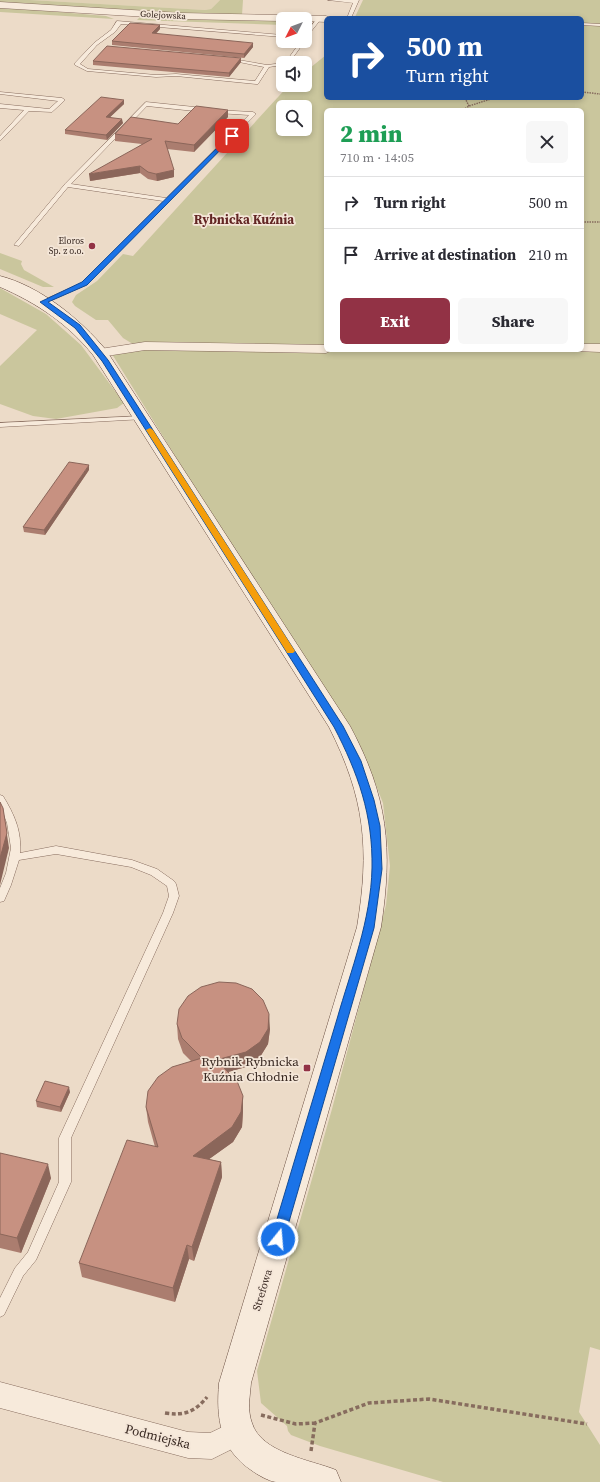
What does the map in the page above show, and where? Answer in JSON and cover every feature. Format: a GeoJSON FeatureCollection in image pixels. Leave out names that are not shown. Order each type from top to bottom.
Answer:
{"type":"FeatureCollection","features":[{"type":"Feature","properties":{"kind":"street","name":"Golejowska"},"geometry":{"type":"LineString","coordinates":[[0,5],[232,18],[322,19]]}},
{"type":"Feature","properties":{"kind":"street","name":"Strefowa"},"geometry":{"type":"LineString","coordinates":[[0,281],[43,302],[78,327],[100,353],[345,738],[357,761],[373,813],[376,840],[376,881],[369,928],[235,1384],[235,1420]]}},
{"type":"Feature","properties":{"kind":"street"},"geometry":{"type":"LineString","coordinates":[[100,353],[145,346],[324,349]]}},
{"type":"Feature","properties":{"kind":"street"},"geometry":{"type":"LineString","coordinates":[[584,348],[600,348]]}},
{"type":"Feature","properties":{"kind":"street","name":"Podmiejska"},"geometry":{"type":"LineString","coordinates":[[0,1395],[188,1445],[212,1446],[235,1420]]}},
{"type":"Feature","properties":{"kind":"street"},"geometry":{"type":"LineString","coordinates":[[235,1420],[246,1446],[259,1458],[277,1468],[316,1480]]}},
{"type":"Feature","properties":{"kind":"lane"},"geometry":{"type":"LineString","coordinates":[[330,0],[356,1],[350,16]]}},
{"type":"Feature","properties":{"kind":"lane"},"geometry":{"type":"LineString","coordinates":[[127,13],[107,38],[100,44],[94,46],[77,64],[78,66],[87,70],[156,76],[176,75],[256,83],[267,66]]}},
{"type":"Feature","properties":{"kind":"lane"},"geometry":{"type":"LineString","coordinates":[[312,30],[322,19]]}},
{"type":"Feature","properties":{"kind":"lane"},"geometry":{"type":"LineString","coordinates":[[119,22],[276,35]]}},
{"type":"Feature","properties":{"kind":"lane"},"geometry":{"type":"LineString","coordinates":[[584,24],[600,25]]}},
{"type":"Feature","properties":{"kind":"lane"},"geometry":{"type":"LineString","coordinates":[[226,59],[267,66],[276,65]]}},
{"type":"Feature","properties":{"kind":"lane"},"geometry":{"type":"LineString","coordinates":[[0,93],[62,100],[50,111],[0,106]]}},
{"type":"Feature","properties":{"kind":"lane"},"geometry":{"type":"LineString","coordinates":[[17,245],[67,184],[146,104],[253,114],[84,284],[43,302]]}},
{"type":"Feature","properties":{"kind":"lane"},"geometry":{"type":"LineString","coordinates":[[0,139],[28,109]]}},
{"type":"Feature","properties":{"kind":"lane"},"geometry":{"type":"LineString","coordinates":[[67,184],[168,200]]}},
{"type":"Feature","properties":{"kind":"lane"},"geometry":{"type":"LineString","coordinates":[[0,425],[142,418]]}},
{"type":"Feature","properties":{"kind":"lane"},"geometry":{"type":"LineString","coordinates":[[0,798],[8,811],[15,833],[16,857],[8,883],[0,898]]}},
{"type":"Feature","properties":{"kind":"lane"},"geometry":{"type":"LineString","coordinates":[[0,1311],[19,1272],[32,1256],[65,1182],[65,1138],[168,913],[174,896],[171,884],[154,872],[132,864],[56,850],[16,857]]}},
{"type":"Feature","properties":{"kind":"path"},"geometry":{"type":"LineString","coordinates":[[584,92],[600,94]]}},
{"type":"Feature","properties":{"kind":"path"},"geometry":{"type":"LineString","coordinates":[[466,100],[469,106]]}},
{"type":"Feature","properties":{"kind":"path"},"geometry":{"type":"LineString","coordinates":[[466,108],[488,100]]}},
{"type":"Feature","properties":{"kind":"path"},"geometry":{"type":"LineString","coordinates":[[584,222],[600,222]]}},
{"type":"Feature","properties":{"kind":"path"},"geometry":{"type":"LineString","coordinates":[[158,1412],[184,1415],[197,1408],[210,1394]]}},
{"type":"Feature","properties":{"kind":"path"},"geometry":{"type":"LineString","coordinates":[[235,1420],[296,1424],[315,1422],[369,1403],[429,1399],[587,1424]]}},
{"type":"Feature","properties":{"kind":"path"},"geometry":{"type":"LineString","coordinates":[[315,1422],[316,1480]]}},
{"type":"Feature","properties":{"kind":"shaded area"},"geometry":{"type":"Polygon","coordinates":[[[0,0],[30,0],[205,10],[211,9],[220,0],[243,0],[242,15],[184,14],[0,3],[0,0]]]}},
{"type":"Feature","properties":{"kind":"shaded area"},"geometry":{"type":"Polygon","coordinates":[[[30,0],[220,0],[211,9],[205,10],[30,0]]]}},
{"type":"Feature","properties":{"kind":"shaded area"},"geometry":{"type":"Polygon","coordinates":[[[363,0],[600,0],[600,24],[584,24],[584,16],[355,16],[363,0]]]}},
{"type":"Feature","properties":{"kind":"shaded area"},"geometry":{"type":"Polygon","coordinates":[[[0,7],[106,16],[114,19],[0,12],[0,7]]]}},
{"type":"Feature","properties":{"kind":"shaded area"},"geometry":{"type":"Polygon","coordinates":[[[141,16],[276,21],[276,25],[137,20],[141,16]]]}},
{"type":"Feature","properties":{"kind":"shaded area"},"geometry":{"type":"Polygon","coordinates":[[[584,25],[600,26],[600,1350],[590,1347],[579,1412],[600,1445],[600,1482],[443,1482],[320,1446],[291,1435],[287,1426],[261,1403],[257,1371],[332,1109],[386,905],[390,866],[383,803],[366,760],[327,692],[177,459],[112,354],[141,349],[123,338],[108,320],[96,320],[75,306],[72,302],[76,295],[97,281],[123,254],[133,256],[283,92],[312,92],[312,66],[324,57],[324,100],[584,100],[584,25]]]}},
{"type":"Feature","properties":{"kind":"shaded area"},"geometry":{"type":"Polygon","coordinates":[[[0,253],[22,261],[21,264],[24,270],[54,287],[43,287],[0,269],[0,253]]]}},
{"type":"Feature","properties":{"kind":"shaded area"},"geometry":{"type":"Polygon","coordinates":[[[0,288],[46,314],[81,345],[124,403],[117,408],[56,419],[33,416],[0,404],[0,366],[37,330],[0,314],[0,288]]]}},
{"type":"Feature","properties":{"kind":"building"},"geometry":{"type":"Polygon","coordinates":[[[130,23],[160,25],[152,33],[253,43],[244,54],[112,41],[130,23]]]}},
{"type":"Feature","properties":{"kind":"building"},"geometry":{"type":"Polygon","coordinates":[[[107,46],[241,58],[229,73],[93,61],[107,46]]]}},
{"type":"Feature","properties":{"kind":"building"},"geometry":{"type":"Polygon","coordinates":[[[101,97],[124,100],[106,117],[122,119],[106,135],[65,130],[101,97]]]}},
{"type":"Feature","properties":{"kind":"building"},"geometry":{"type":"Polygon","coordinates":[[[196,106],[228,110],[194,145],[165,141],[174,170],[156,174],[148,172],[140,166],[89,174],[152,139],[115,134],[131,117],[178,124],[196,106]]]}},
{"type":"Feature","properties":{"kind":"building"},"geometry":{"type":"Polygon","coordinates":[[[69,462],[89,465],[44,530],[23,527],[69,462]]]}},
{"type":"Feature","properties":{"kind":"building"},"geometry":{"type":"Polygon","coordinates":[[[0,802],[3,808],[7,833],[0,858],[0,802]]]}},
{"type":"Feature","properties":{"kind":"building"},"geometry":{"type":"Polygon","coordinates":[[[219,982],[236,983],[252,989],[263,1000],[269,1014],[268,1029],[260,1042],[246,1052],[216,1060],[237,1081],[243,1096],[241,1112],[232,1127],[193,1156],[221,1162],[192,1247],[187,1245],[173,1288],[79,1263],[127,1140],[158,1147],[146,1107],[148,1091],[158,1077],[172,1067],[202,1058],[182,1038],[177,1024],[179,1009],[188,996],[201,987],[219,982]]]}},
{"type":"Feature","properties":{"kind":"building"},"geometry":{"type":"Polygon","coordinates":[[[45,1081],[69,1087],[60,1107],[36,1101],[45,1081]]]}},
{"type":"Feature","properties":{"kind":"building"},"geometry":{"type":"Polygon","coordinates":[[[0,1153],[48,1164],[17,1238],[0,1234],[0,1153]]]}},
{"type":"Feature","properties":{"kind":"slow traffic"},"geometry":{"type":"LineString","coordinates":[[150,430],[290,651]]}},
{"type":"Feature","properties":{"kind":"place","name":"Eloros Sp. z o.o."},"geometry":{"type":"Point","coordinates":[92,246]}},
{"type":"Feature","properties":{"kind":"place","name":"Rybnik Rybnicka Kuźnia Chłodnie"},"geometry":{"type":"Point","coordinates":[307,1068]}},
{"type":"Feature","properties":{"kind":"district","name":"Rybnicka Kuźnia"},"geometry":{"type":"Point","coordinates":[244,219]}},
{"type":"Feature","properties":{"kind":"route"},"geometry":{"type":"LineString","coordinates":[[232,136],[84,284],[43,302],[62,314],[78,327],[105,360],[339,726],[357,761],[373,813],[377,869],[375,893],[369,928],[360,965],[278,1239]]}}]}
